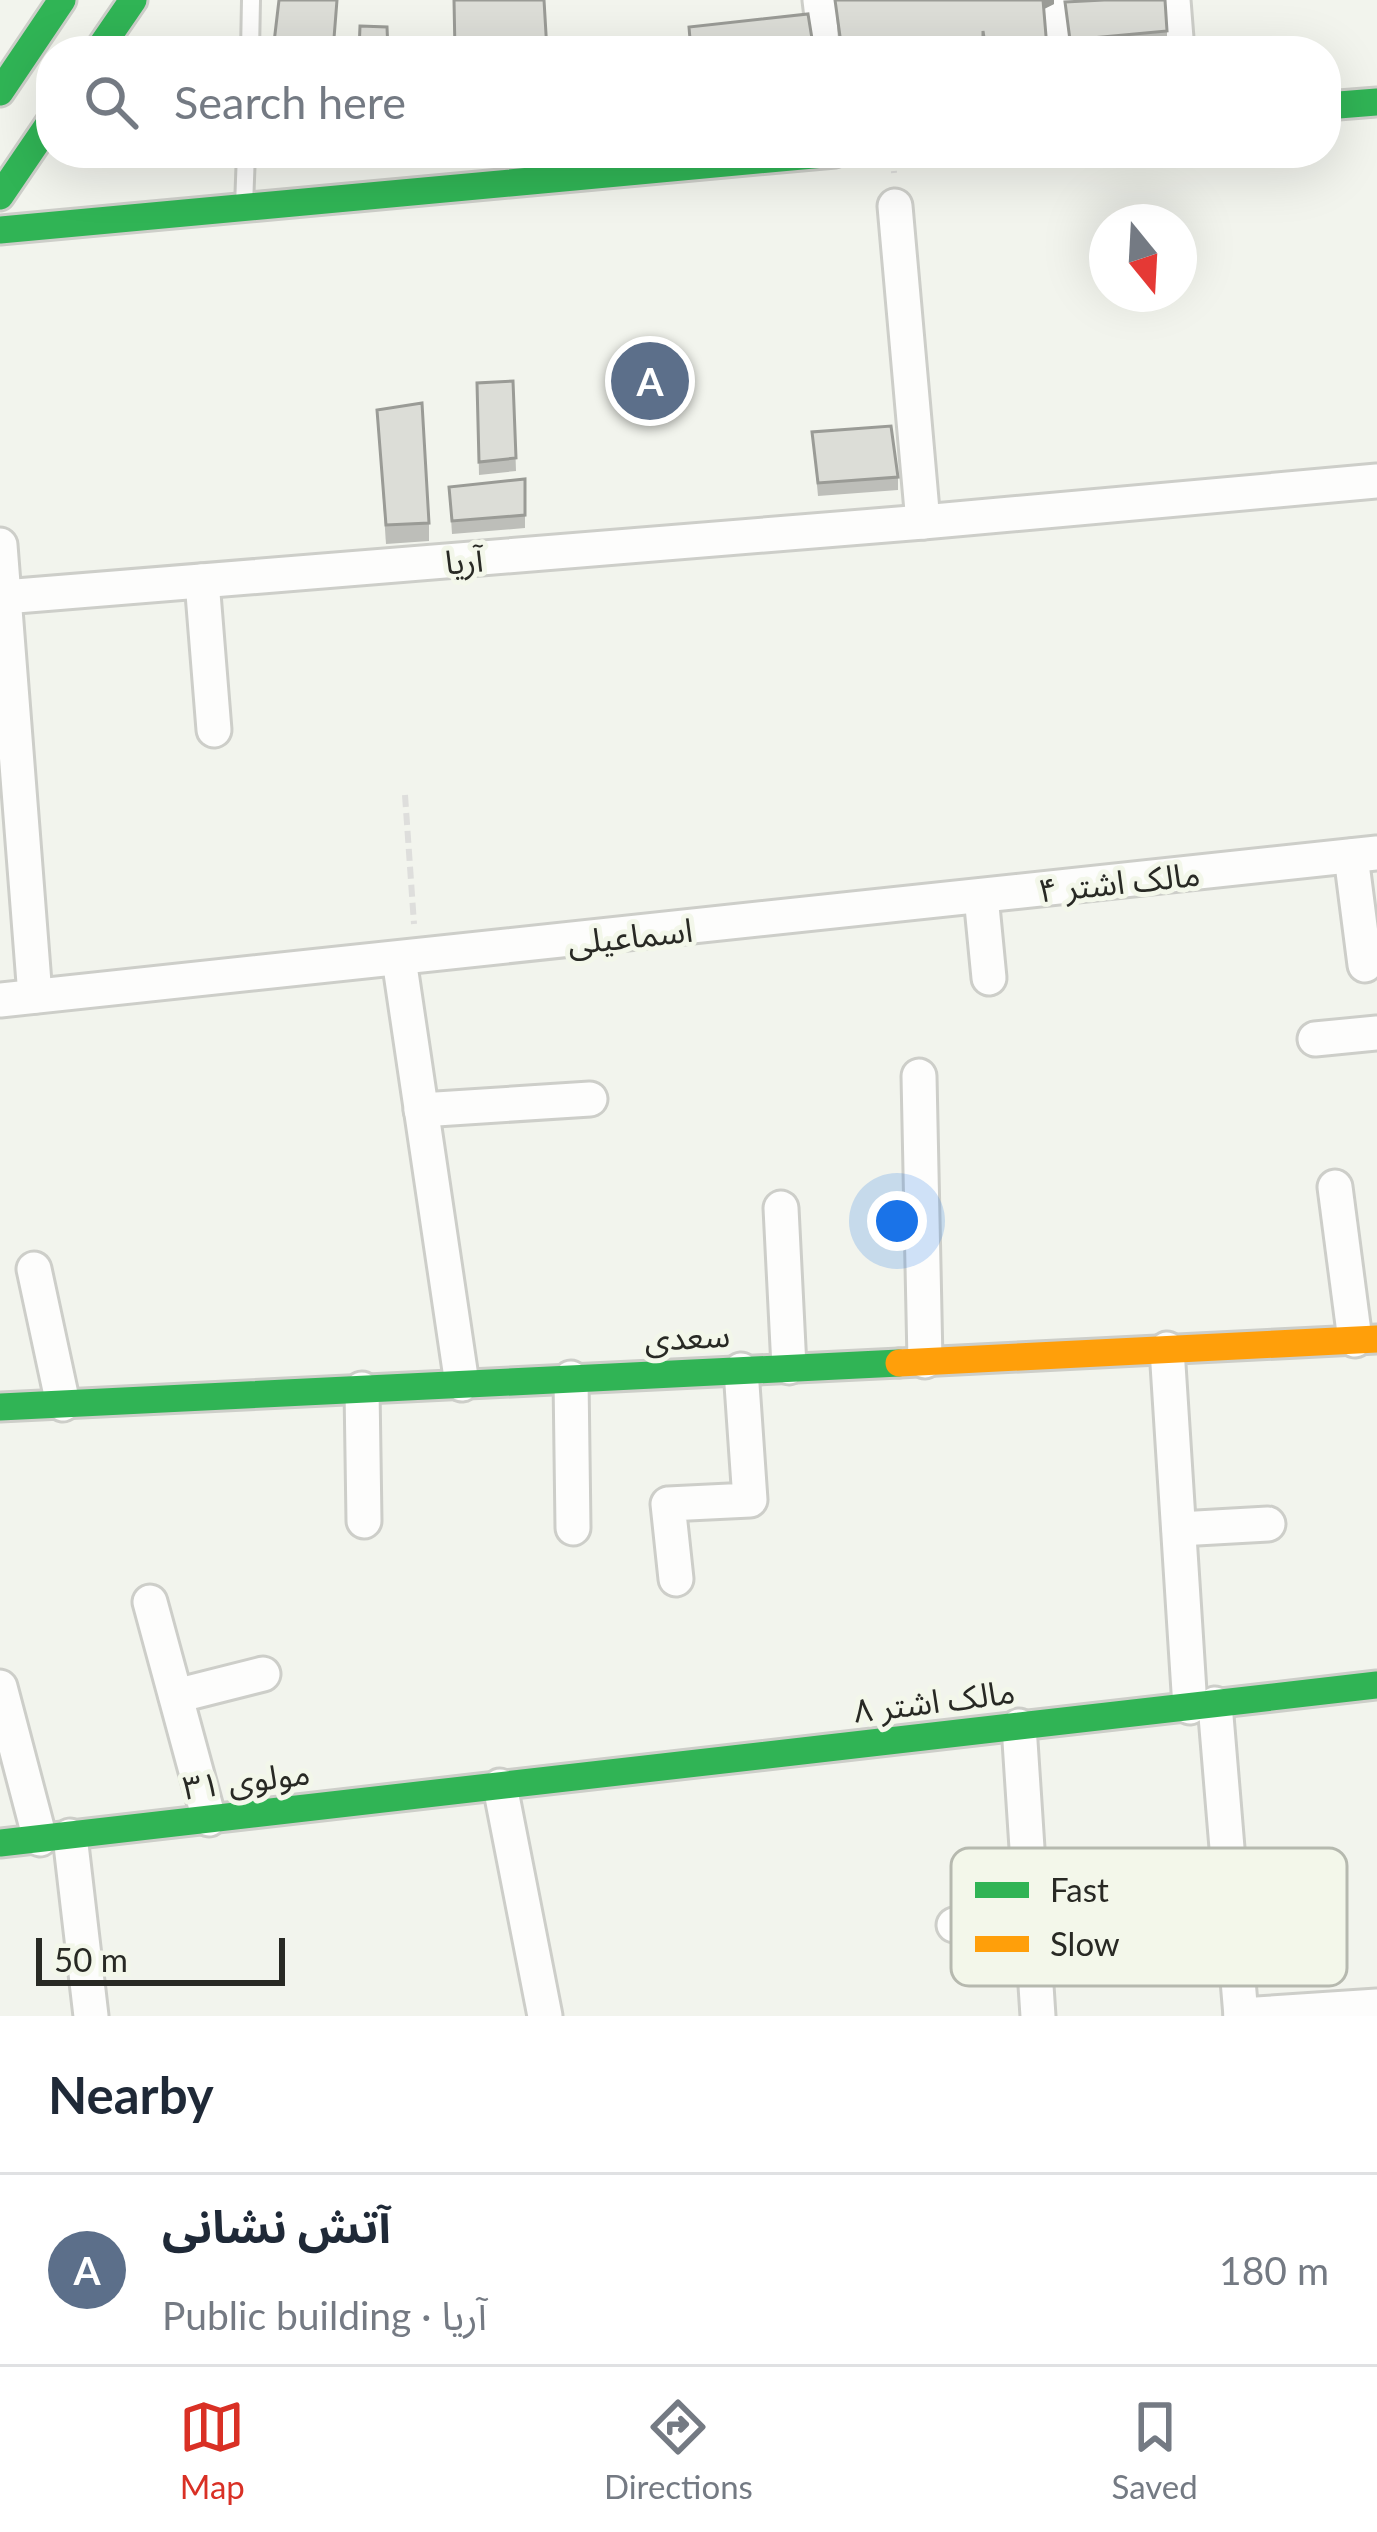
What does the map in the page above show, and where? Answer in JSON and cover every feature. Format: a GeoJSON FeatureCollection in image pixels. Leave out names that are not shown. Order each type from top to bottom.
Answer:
{"type":"FeatureCollection","features":[{"type":"Feature","properties":{"kind":"main road"},"geometry":{"type":"LineString","coordinates":[[38,36],[62,0]]}},
{"type":"Feature","properties":{"kind":"main road"},"geometry":{"type":"LineString","coordinates":[[108,36],[133,0]]}},
{"type":"Feature","properties":{"kind":"main road"},"geometry":{"type":"LineString","coordinates":[[0,92],[36,39]]}},
{"type":"Feature","properties":{"kind":"main road"},"geometry":{"type":"LineString","coordinates":[[1341,105],[1377,102]]}},
{"type":"Feature","properties":{"kind":"main road"},"geometry":{"type":"LineString","coordinates":[[0,196],[36,143]]}},
{"type":"Feature","properties":{"kind":"main road"},"geometry":{"type":"LineString","coordinates":[[0,230],[674,168]]}},
{"type":"Feature","properties":{"kind":"main road","name":"سعدی"},"geometry":{"type":"LineString","coordinates":[[0,1407],[1366,1339]]}},
{"type":"Feature","properties":{"kind":"main road","name":"مالک اشتر ۸"},"geometry":{"type":"LineString","coordinates":[[500,1786],[1377,1685]]}},
{"type":"Feature","properties":{"kind":"main road","name":"مولوی ۳۱"},"geometry":{"type":"LineString","coordinates":[[0,1843],[500,1786]]}},
{"type":"Feature","properties":{"kind":"street"},"geometry":{"type":"LineString","coordinates":[[820,0],[824,36]]}},
{"type":"Feature","properties":{"kind":"street"},"geometry":{"type":"LineString","coordinates":[[1057,0],[1060,36]]}},
{"type":"Feature","properties":{"kind":"street"},"geometry":{"type":"LineString","coordinates":[[1172,0],[1176,36]]}},
{"type":"Feature","properties":{"kind":"street"},"geometry":{"type":"LineString","coordinates":[[895,206],[923,522]]}},
{"type":"Feature","properties":{"kind":"street","name":"آریا"},"geometry":{"type":"LineString","coordinates":[[2,597],[1377,481]]}},
{"type":"Feature","properties":{"kind":"street"},"geometry":{"type":"LineString","coordinates":[[0,545],[35,996]]}},
{"type":"Feature","properties":{"kind":"street"},"geometry":{"type":"LineString","coordinates":[[202,581],[214,730]]}},
{"type":"Feature","properties":{"kind":"street"},"geometry":{"type":"LineString","coordinates":[[1364,855],[1365,965]]}},
{"type":"Feature","properties":{"kind":"street","name":"مالک اشتر ۴"},"geometry":{"type":"LineString","coordinates":[[862,909],[1364,855]]}},
{"type":"Feature","properties":{"kind":"street"},"geometry":{"type":"LineString","coordinates":[[981,896],[989,978]]}},
{"type":"Feature","properties":{"kind":"street","name":"اسماعیلی"},"geometry":{"type":"LineString","coordinates":[[0,1000],[862,909]]}},
{"type":"Feature","properties":{"kind":"street"},"geometry":{"type":"LineString","coordinates":[[407,958],[421,1110],[462,1384]]}},
{"type":"Feature","properties":{"kind":"street"},"geometry":{"type":"LineString","coordinates":[[1315,1039],[1377,1033]]}},
{"type":"Feature","properties":{"kind":"street"},"geometry":{"type":"LineString","coordinates":[[919,1076],[926,1361]]}},
{"type":"Feature","properties":{"kind":"street"},"geometry":{"type":"LineString","coordinates":[[421,1110],[590,1099]]}},
{"type":"Feature","properties":{"kind":"street"},"geometry":{"type":"LineString","coordinates":[[1335,1187],[1366,1339]]}},
{"type":"Feature","properties":{"kind":"street"},"geometry":{"type":"LineString","coordinates":[[781,1208],[789,1367]]}},
{"type":"Feature","properties":{"kind":"street"},"geometry":{"type":"LineString","coordinates":[[34,1269],[62,1404]]}},
{"type":"Feature","properties":{"kind":"street"},"geometry":{"type":"LineString","coordinates":[[1167,1349],[1179,1529],[1220,1848]]}},
{"type":"Feature","properties":{"kind":"street"},"geometry":{"type":"LineString","coordinates":[[676,1579],[668,1504],[750,1500],[741,1370]]}},
{"type":"Feature","properties":{"kind":"street"},"geometry":{"type":"LineString","coordinates":[[572,1378],[573,1528]]}},
{"type":"Feature","properties":{"kind":"street"},"geometry":{"type":"LineString","coordinates":[[362,1389],[364,1521]]}},
{"type":"Feature","properties":{"kind":"street"},"geometry":{"type":"LineString","coordinates":[[1179,1529],[1268,1524]]}},
{"type":"Feature","properties":{"kind":"street"},"geometry":{"type":"LineString","coordinates":[[150,1602],[209,1820]]}},
{"type":"Feature","properties":{"kind":"street"},"geometry":{"type":"LineString","coordinates":[[176,1696],[263,1673]]}},
{"type":"Feature","properties":{"kind":"street"},"geometry":{"type":"LineString","coordinates":[[0,1687],[55,1837],[91,2016]]}},
{"type":"Feature","properties":{"kind":"street"},"geometry":{"type":"LineString","coordinates":[[1019,1726],[1027,1848]]}},
{"type":"Feature","properties":{"kind":"street"},"geometry":{"type":"LineString","coordinates":[[500,1786],[545,2016]]}},
{"type":"Feature","properties":{"kind":"street"},"geometry":{"type":"LineString","coordinates":[[1036,1986],[1038,2016]]}},
{"type":"Feature","properties":{"kind":"street"},"geometry":{"type":"LineString","coordinates":[[1237,1986],[1241,2016],[1377,2006]]}},
{"type":"Feature","properties":{"kind":"lane"},"geometry":{"type":"LineString","coordinates":[[250,36],[251,0]]}},
{"type":"Feature","properties":{"kind":"lane"},"geometry":{"type":"LineString","coordinates":[[244,208],[245,168]]}},
{"type":"Feature","properties":{"kind":"path"},"geometry":{"type":"LineString","coordinates":[[405,795],[407,958]]}},
{"type":"Feature","properties":{"kind":"building"},"geometry":{"type":"Polygon","coordinates":[[[279,0],[337,0],[334,36],[275,36],[279,0]]]}},
{"type":"Feature","properties":{"kind":"building"},"geometry":{"type":"Polygon","coordinates":[[[454,0],[544,0],[546,36],[455,36],[454,0]]]}},
{"type":"Feature","properties":{"kind":"building"},"geometry":{"type":"Polygon","coordinates":[[[835,0],[1043,0],[1046,36],[984,36],[983,31],[983,36],[840,36],[835,0]]]}},
{"type":"Feature","properties":{"kind":"building"},"geometry":{"type":"Polygon","coordinates":[[[1165,0],[1167,31],[1069,36],[1065,2],[1165,0]]]}},
{"type":"Feature","properties":{"kind":"building"},"geometry":{"type":"Polygon","coordinates":[[[808,14],[812,36],[690,36],[689,27],[808,14]]]}},
{"type":"Feature","properties":{"kind":"building"},"geometry":{"type":"Polygon","coordinates":[[[360,26],[387,27],[387,36],[360,36],[360,26]]]}},
{"type":"Feature","properties":{"kind":"building"},"geometry":{"type":"Polygon","coordinates":[[[513,381],[516,458],[479,462],[477,383],[513,381]]]}},
{"type":"Feature","properties":{"kind":"building"},"geometry":{"type":"Polygon","coordinates":[[[422,403],[429,523],[386,525],[377,410],[422,403]]]}},
{"type":"Feature","properties":{"kind":"building"},"geometry":{"type":"Polygon","coordinates":[[[891,426],[898,477],[818,483],[812,432],[891,426]]]}},
{"type":"Feature","properties":{"kind":"building"},"geometry":{"type":"Polygon","coordinates":[[[525,479],[525,515],[452,521],[449,487],[525,479]]]}},
{"type":"Feature","properties":{"kind":"traffic: fast"},"geometry":{"type":"LineString","coordinates":[[38,36],[62,0]]}},
{"type":"Feature","properties":{"kind":"traffic: fast"},"geometry":{"type":"LineString","coordinates":[[108,36],[133,0]]}},
{"type":"Feature","properties":{"kind":"traffic: fast"},"geometry":{"type":"LineString","coordinates":[[0,92],[36,39]]}},
{"type":"Feature","properties":{"kind":"traffic: fast"},"geometry":{"type":"LineString","coordinates":[[1341,105],[1377,102]]}},
{"type":"Feature","properties":{"kind":"traffic: fast"},"geometry":{"type":"LineString","coordinates":[[0,196],[36,143]]}},
{"type":"Feature","properties":{"kind":"traffic: fast"},"geometry":{"type":"LineString","coordinates":[[0,230],[672,168]]}},
{"type":"Feature","properties":{"kind":"traffic: fast"},"geometry":{"type":"LineString","coordinates":[[0,1407],[899,1363]]}},
{"type":"Feature","properties":{"kind":"traffic: fast"},"geometry":{"type":"LineString","coordinates":[[0,1843],[1377,1685]]}},
{"type":"Feature","properties":{"kind":"traffic: slow"},"geometry":{"type":"LineString","coordinates":[[899,1363],[1377,1339]]}},
{"type":"Feature","properties":{"kind":"place","name":"آتش نشانی"},"geometry":{"type":"Point","coordinates":[650,381]}}]}
